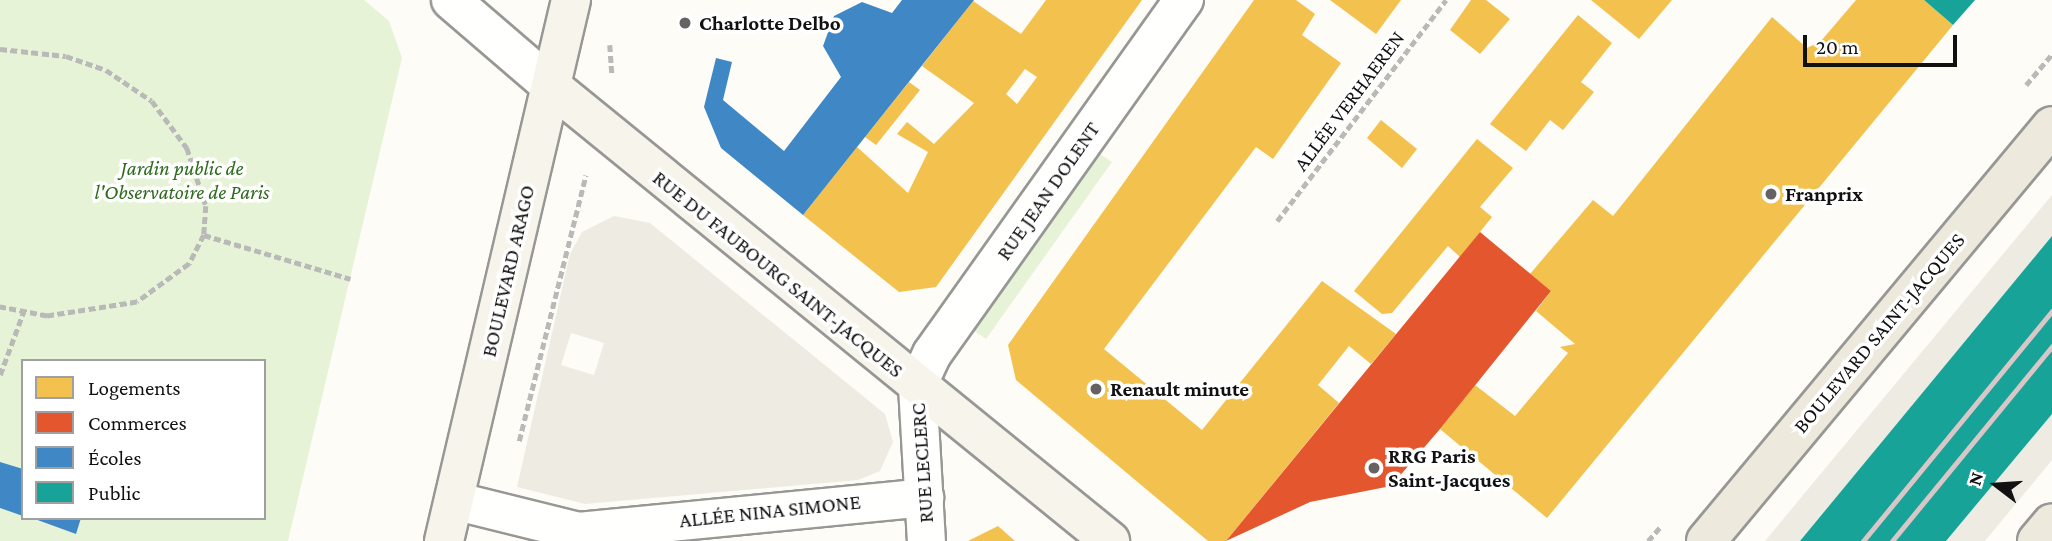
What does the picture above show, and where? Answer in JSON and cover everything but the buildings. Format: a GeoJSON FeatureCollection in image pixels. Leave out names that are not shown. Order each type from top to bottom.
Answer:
{"type":"FeatureCollection","features":[{"type":"Feature","properties":{"kind":"main road","name":"BOULEVARD ARAGO"},"geometry":{"type":"LineString","coordinates":[[444,541],[571,0]]}},
{"type":"Feature","properties":{"kind":"main road","name":"RUE DU FAUBOURG SAINT-JACQUES"},"geometry":{"type":"LineString","coordinates":[[551,86],[1110,541]]}},
{"type":"Feature","properties":{"kind":"main road","name":"BOULEVARD SAINT-JACQUES"},"geometry":{"type":"LineString","coordinates":[[1706,541],[2052,126]]}},
{"type":"Feature","properties":{"kind":"main road"},"geometry":{"type":"LineString","coordinates":[[2037,541],[2052,523]]}},
{"type":"Feature","properties":{"kind":"street","name":"RUE DU FAUBOURG SAINT-JACQUES"},"geometry":{"type":"LineString","coordinates":[[452,0],[551,86]]}},
{"type":"Feature","properties":{"kind":"street","name":"RUE JEAN DOLENT"},"geometry":{"type":"LineString","coordinates":[[917,386],[932,354],[1184,0]]}},
{"type":"Feature","properties":{"kind":"street","name":"RUE LECLERC"},"geometry":{"type":"LineString","coordinates":[[917,386],[926,541]]}},
{"type":"Feature","properties":{"kind":"street","name":"ALLÉE NINA SIMONE"},"geometry":{"type":"LineString","coordinates":[[453,499],[578,531],[924,497]]}},
{"type":"Feature","properties":{"kind":"path","name":"ALLÉE VERHAEREN"},"geometry":{"type":"LineString","coordinates":[[1277,221],[1446,0]]}},
{"type":"Feature","properties":{"kind":"path"},"geometry":{"type":"LineString","coordinates":[[0,49],[66,56],[106,71],[152,101],[201,178],[204,235],[189,264],[137,302],[101,311],[23,313],[0,307]]}},
{"type":"Feature","properties":{"kind":"path"},"geometry":{"type":"LineString","coordinates":[[516,453],[574,209]]}},
{"type":"Feature","properties":{"kind":"path"},"geometry":{"type":"LineString","coordinates":[[204,235],[351,279]]}},
{"type":"Feature","properties":{"kind":"path"},"geometry":{"type":"LineString","coordinates":[[0,375],[23,313]]}},
{"type":"Feature","properties":{"kind":"green space","name":"Jardin public de l'Observatoire de Paris"},"geometry":{"type":"Polygon","coordinates":[[[0,0],[364,0],[389,21],[402,58],[288,541],[0,541],[0,0]]]}},
{"type":"Feature","properties":{"kind":"green space"},"geometry":{"type":"Polygon","coordinates":[[[1098,153],[1112,162],[986,339],[973,330],[1098,153]]]}},
{"type":"Feature","properties":{"kind":"shaded area"},"geometry":{"type":"Polygon","coordinates":[[[2052,195],[2052,236],[1800,541],[1765,541],[2052,195]]]}},
{"type":"Feature","properties":{"kind":"shaded area"},"geometry":{"type":"Polygon","coordinates":[[[614,216],[650,223],[885,414],[893,442],[880,471],[858,480],[585,504],[517,487],[570,254],[582,232],[614,216]],[[571,333],[561,365],[594,375],[604,343],[571,333]]]}},
{"type":"Feature","properties":{"kind":"shaded area"},"geometry":{"type":"Polygon","coordinates":[[[2052,414],[2052,460],[1985,541],[1946,541],[2052,414]]]}},
{"type":"Feature","properties":{"kind":"railway"},"geometry":{"type":"LineString","coordinates":[[1863,541],[2052,311]]}},
{"type":"Feature","properties":{"kind":"railway"},"geometry":{"type":"LineString","coordinates":[[1892,541],[2052,346]]}},
{"type":"Feature","properties":{"kind":"place","name":"Charlotte Delbo"},"geometry":{"type":"Point","coordinates":[685,23]}},
{"type":"Feature","properties":{"kind":"place","name":"Franprix"},"geometry":{"type":"Point","coordinates":[1771,194]}},
{"type":"Feature","properties":{"kind":"place","name":"Renault minute"},"geometry":{"type":"Point","coordinates":[1096,389]}},
{"type":"Feature","properties":{"kind":"place","name":"RRG Paris Saint-Jacques"},"geometry":{"type":"Point","coordinates":[1374,468]}}]}
